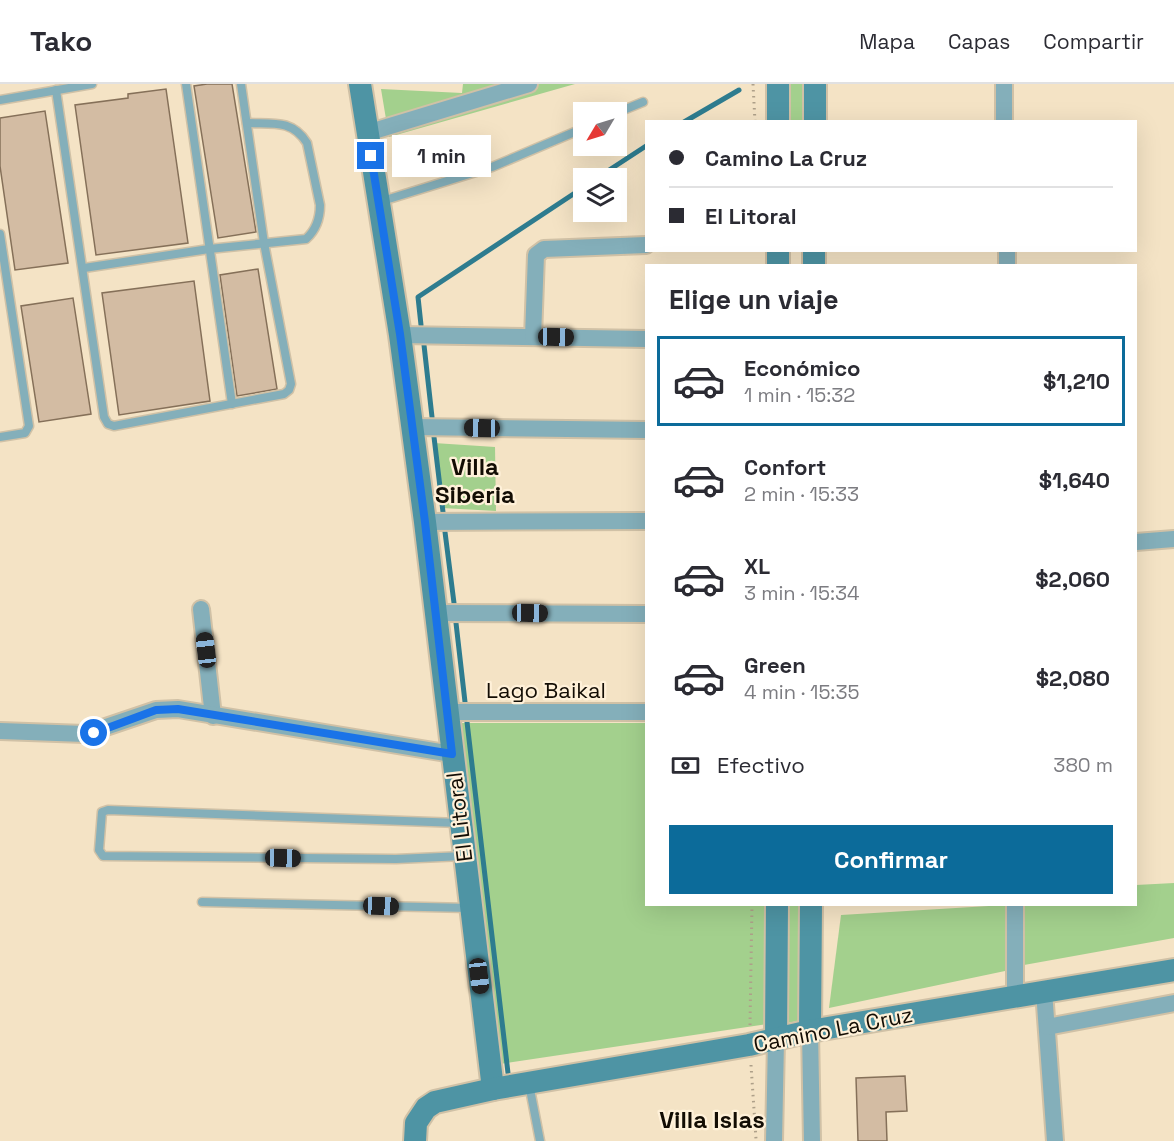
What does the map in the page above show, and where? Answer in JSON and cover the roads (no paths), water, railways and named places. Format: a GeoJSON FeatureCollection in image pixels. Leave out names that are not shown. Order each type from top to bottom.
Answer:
{"type":"FeatureCollection","features":[{"type":"Feature","properties":{"kind":"street","name":"El Litoral"},"geometry":{"type":"LineString","coordinates":[[360,84],[400,334],[425,522],[492,1089]]}},
{"type":"Feature","properties":{"kind":"street"},"geometry":{"type":"LineString","coordinates":[[368,133],[529,84]]}},
{"type":"Feature","properties":{"kind":"street"},"geometry":{"type":"LineString","coordinates":[[778,84],[778,120]]}},
{"type":"Feature","properties":{"kind":"street"},"geometry":{"type":"LineString","coordinates":[[815,84],[815,120]]}},
{"type":"Feature","properties":{"kind":"street"},"geometry":{"type":"LineString","coordinates":[[1004,84],[1005,120]]}},
{"type":"Feature","properties":{"kind":"street"},"geometry":{"type":"LineString","coordinates":[[533,337],[536,255],[544,249],[645,245]]}},
{"type":"Feature","properties":{"kind":"street"},"geometry":{"type":"LineString","coordinates":[[400,334],[645,339]]}},
{"type":"Feature","properties":{"kind":"street"},"geometry":{"type":"LineString","coordinates":[[412,427],[645,430]]}},
{"type":"Feature","properties":{"kind":"street"},"geometry":{"type":"LineString","coordinates":[[425,522],[645,521]]}},
{"type":"Feature","properties":{"kind":"street"},"geometry":{"type":"LineString","coordinates":[[1137,542],[1174,539]]}},
{"type":"Feature","properties":{"kind":"street"},"geometry":{"type":"LineString","coordinates":[[201,609],[213,716]]}},
{"type":"Feature","properties":{"kind":"street"},"geometry":{"type":"LineString","coordinates":[[436,613],[645,614]]}},
{"type":"Feature","properties":{"kind":"street"},"geometry":{"type":"LineString","coordinates":[[0,731],[85,734],[146,713],[166,709],[452,754]]}},
{"type":"Feature","properties":{"kind":"street","name":"Lago Baikal"},"geometry":{"type":"LineString","coordinates":[[446,712],[645,712]]}},
{"type":"Feature","properties":{"kind":"street"},"geometry":{"type":"LineString","coordinates":[[774,1141],[777,906]]}},
{"type":"Feature","properties":{"kind":"street"},"geometry":{"type":"LineString","coordinates":[[811,906],[812,1141]]}},
{"type":"Feature","properties":{"kind":"street"},"geometry":{"type":"LineString","coordinates":[[1015,906],[1015,997]]}},
{"type":"Feature","properties":{"kind":"street","name":"Camino La Cruz"},"geometry":{"type":"LineString","coordinates":[[492,1089],[776,1040],[810,1031],[1174,970]]}},
{"type":"Feature","properties":{"kind":"street"},"geometry":{"type":"LineString","coordinates":[[1044,991],[1054,1141]]}},
{"type":"Feature","properties":{"kind":"street"},"geometry":{"type":"LineString","coordinates":[[1047,1027],[1174,1003]]}},
{"type":"Feature","properties":{"kind":"street"},"geometry":{"type":"LineString","coordinates":[[415,1141],[416,1123],[426,1108],[435,1102],[492,1089]]}},
{"type":"Feature","properties":{"kind":"lane"},"geometry":{"type":"LineString","coordinates":[[0,100],[92,84]]}},
{"type":"Feature","properties":{"kind":"lane"},"geometry":{"type":"LineString","coordinates":[[186,84],[232,404]]}},
{"type":"Feature","properties":{"kind":"lane"},"geometry":{"type":"LineString","coordinates":[[56,90],[84,268],[104,417],[108,424],[114,426],[284,394],[289,390],[291,384],[264,243],[241,84]]}},
{"type":"Feature","properties":{"kind":"lane"},"geometry":{"type":"LineString","coordinates":[[627,109],[643,102]]}},
{"type":"Feature","properties":{"kind":"lane"},"geometry":{"type":"LineString","coordinates":[[84,268],[209,249],[306,239],[320,216],[320,205],[307,143],[302,135],[289,125],[246,123]]}},
{"type":"Feature","properties":{"kind":"lane"},"geometry":{"type":"LineString","coordinates":[[378,202],[492,168],[573,133]]}},
{"type":"Feature","properties":{"kind":"lane"},"geometry":{"type":"LineString","coordinates":[[0,234],[4,286],[29,426],[25,433],[0,437]]}},
{"type":"Feature","properties":{"kind":"lane"},"geometry":{"type":"LineString","coordinates":[[460,823],[108,810],[102,812],[99,850],[103,856],[396,859],[464,856]]}},
{"type":"Feature","properties":{"kind":"lane"},"geometry":{"type":"LineString","coordinates":[[202,902],[471,908]]}},
{"type":"Feature","properties":{"kind":"lane"},"geometry":{"type":"LineString","coordinates":[[529,1083],[540,1141]]}},
{"type":"Feature","properties":{"kind":"waterway"},"geometry":{"type":"LineString","coordinates":[[687,120],[739,90]]}},
{"type":"Feature","properties":{"kind":"waterway"},"geometry":{"type":"LineString","coordinates":[[612,168],[645,147]]}},
{"type":"Feature","properties":{"kind":"waterway"},"geometry":{"type":"LineString","coordinates":[[421,325],[418,297],[573,194]]}},
{"type":"Feature","properties":{"kind":"waterway"},"geometry":{"type":"LineString","coordinates":[[424,345],[432,417]]}},
{"type":"Feature","properties":{"kind":"waterway"},"geometry":{"type":"LineString","coordinates":[[434,437],[443,512]]}},
{"type":"Feature","properties":{"kind":"waterway"},"geometry":{"type":"LineString","coordinates":[[445,532],[454,603]]}},
{"type":"Feature","properties":{"kind":"waterway"},"geometry":{"type":"LineString","coordinates":[[456,623],[465,702]]}},
{"type":"Feature","properties":{"kind":"waterway"},"geometry":{"type":"LineString","coordinates":[[467,722],[508,1073]]}},
{"type":"Feature","properties":{"kind":"district","name":"Villa Siberia"},"geometry":{"type":"Point","coordinates":[475,481]}},
{"type":"Feature","properties":{"kind":"district","name":"Villa Islas"},"geometry":{"type":"Point","coordinates":[712,1120]}}]}
